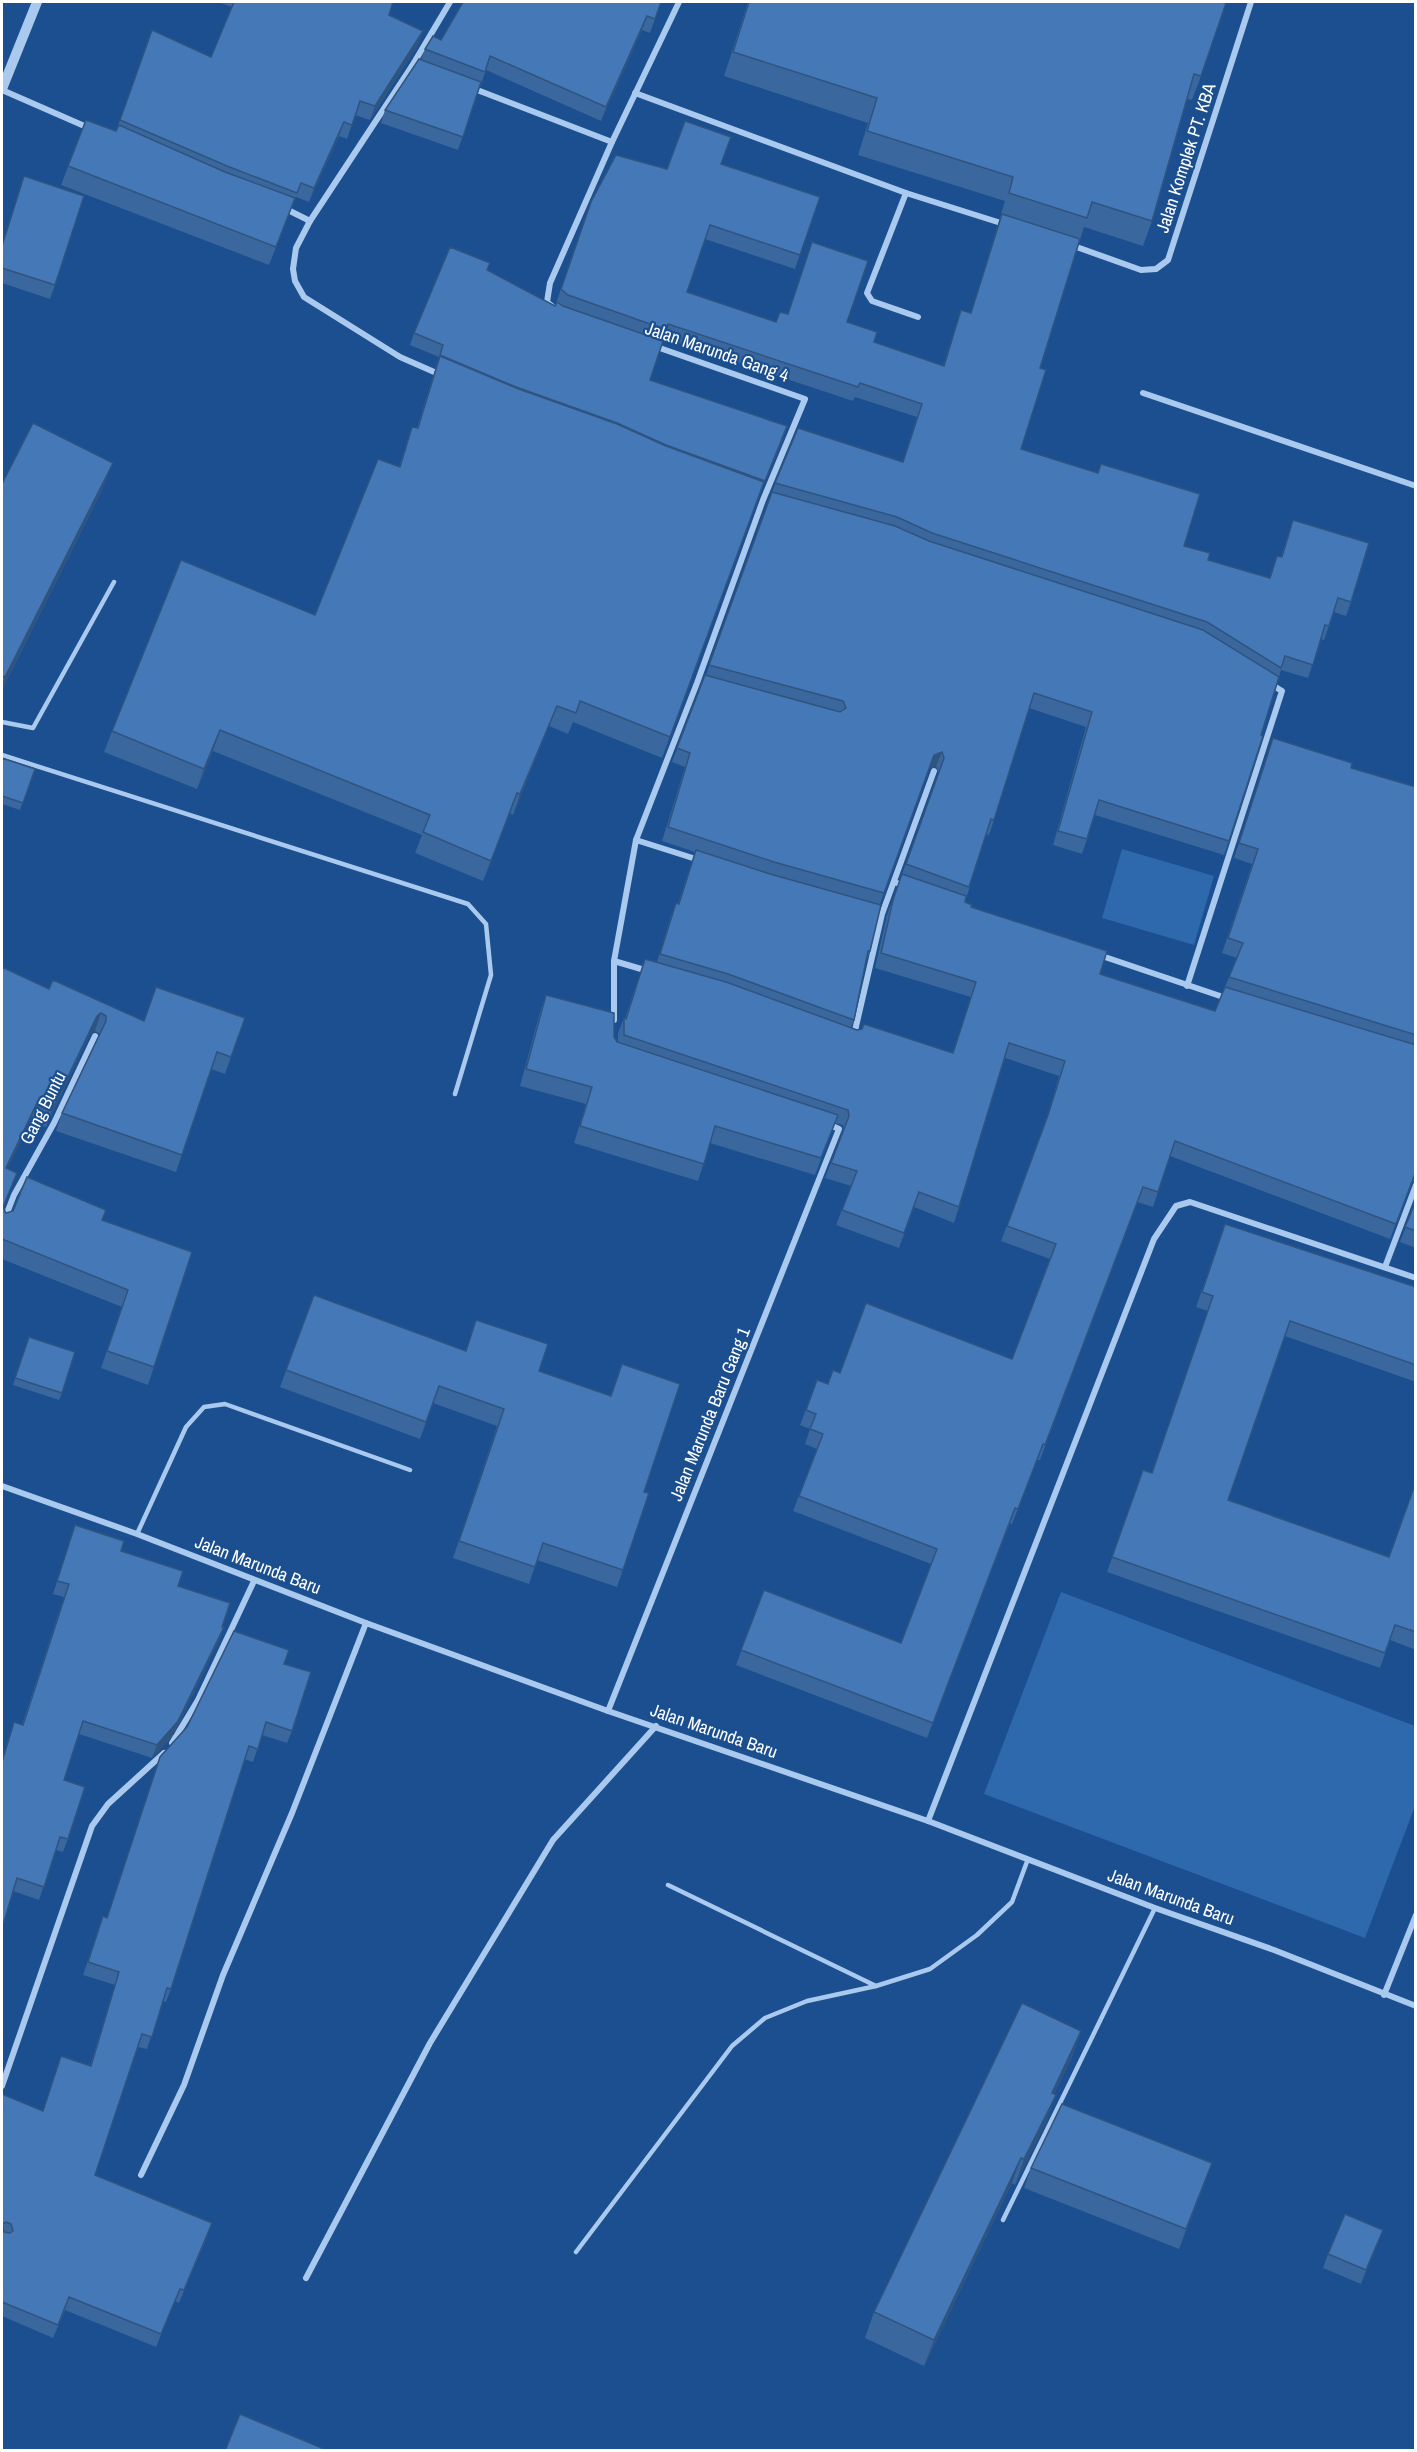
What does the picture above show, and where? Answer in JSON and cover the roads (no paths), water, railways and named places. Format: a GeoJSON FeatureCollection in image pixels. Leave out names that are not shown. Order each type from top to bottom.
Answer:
{"type":"FeatureCollection","features":[{"type":"Feature","properties":{"kind":"street"},"geometry":{"type":"LineString","coordinates":[[37,2],[2,89],[96,131]]}},
{"type":"Feature","properties":{"kind":"street"},"geometry":{"type":"LineString","coordinates":[[444,376],[400,357],[304,297],[295,280],[293,269],[296,248],[310,221],[412,66],[450,2]]}},
{"type":"Feature","properties":{"kind":"street"},"geometry":{"type":"LineString","coordinates":[[560,313],[547,302],[550,283],[634,93],[679,2]]}},
{"type":"Feature","properties":{"kind":"street","name":"Jalan Komplek PT. KBA"},"geometry":{"type":"LineString","coordinates":[[1063,243],[1141,270],[1156,269],[1168,260],[1251,2]]}},
{"type":"Feature","properties":{"kind":"street"},"geometry":{"type":"LineString","coordinates":[[412,66],[430,72]]}},
{"type":"Feature","properties":{"kind":"street"},"geometry":{"type":"LineString","coordinates":[[470,87],[612,142]]}},
{"type":"Feature","properties":{"kind":"street"},"geometry":{"type":"LineString","coordinates":[[634,93],[906,193],[1006,225]]}},
{"type":"Feature","properties":{"kind":"street"},"geometry":{"type":"LineString","coordinates":[[906,193],[867,293],[872,301],[918,317]]}},
{"type":"Feature","properties":{"kind":"street"},"geometry":{"type":"LineString","coordinates":[[272,204],[310,221]]}},
{"type":"Feature","properties":{"kind":"street","name":"Jalan Marunda Gang 4"},"geometry":{"type":"LineString","coordinates":[[649,344],[805,399],[763,500]]}},
{"type":"Feature","properties":{"kind":"street"},"geometry":{"type":"LineString","coordinates":[[1143,393],[1416,486]]}},
{"type":"Feature","properties":{"kind":"street"},"geometry":{"type":"LineString","coordinates":[[752,496],[774,503]]}},
{"type":"Feature","properties":{"kind":"street"},"geometry":{"type":"LineString","coordinates":[[614,1024],[614,961],[636,840],[697,683],[763,500]]}},
{"type":"Feature","properties":{"kind":"street"},"geometry":{"type":"LineString","coordinates":[[1187,986],[1282,691],[1262,679]]}},
{"type":"Feature","properties":{"kind":"street"},"geometry":{"type":"LineString","coordinates":[[697,683],[708,686]]}},
{"type":"Feature","properties":{"kind":"street"},"geometry":{"type":"LineString","coordinates":[[843,1036],[853,1040],[882,914],[934,771]]}},
{"type":"Feature","properties":{"kind":"street"},"geometry":{"type":"LineString","coordinates":[[636,840],[702,861]]}},
{"type":"Feature","properties":{"kind":"street"},"geometry":{"type":"LineString","coordinates":[[894,882],[917,890]]}},
{"type":"Feature","properties":{"kind":"street"},"geometry":{"type":"LineString","coordinates":[[871,911],[882,914]]}},
{"type":"Feature","properties":{"kind":"street"},"geometry":{"type":"LineString","coordinates":[[1097,954],[1233,1000]]}},
{"type":"Feature","properties":{"kind":"street"},"geometry":{"type":"LineString","coordinates":[[614,961],[658,973]]}},
{"type":"Feature","properties":{"kind":"street","name":"Gang Buntu"},"geometry":{"type":"LineString","coordinates":[[2,1226],[14,1195],[54,1123],[95,1036]]}},
{"type":"Feature","properties":{"kind":"street","name":"Jalan Marunda Baru Gang 1"},"geometry":{"type":"LineString","coordinates":[[609,1710],[839,1129],[825,1122]]}},
{"type":"Feature","properties":{"kind":"street"},"geometry":{"type":"LineString","coordinates":[[1385,1267],[1416,1185]]}},
{"type":"Feature","properties":{"kind":"street"},"geometry":{"type":"LineString","coordinates":[[928,1821],[1154,1239],[1176,1206],[1190,1202],[1416,1278]]}},
{"type":"Feature","properties":{"kind":"street","name":"Jalan Marunda Baru"},"geometry":{"type":"LineString","coordinates":[[2,1486],[137,1534],[366,1623],[928,1821],[1155,1908],[1274,1950],[1416,2006]]}},
{"type":"Feature","properties":{"kind":"street"},"geometry":{"type":"LineString","coordinates":[[2,2086],[92,1826],[108,1804],[153,1765],[178,1737],[254,1581]]}},
{"type":"Feature","properties":{"kind":"street"},"geometry":{"type":"LineString","coordinates":[[141,2175],[184,2085],[223,1975],[292,1813],[366,1623]]}},
{"type":"Feature","properties":{"kind":"street"},"geometry":{"type":"LineString","coordinates":[[306,2278],[430,2043],[553,1840],[656,1726]]}},
{"type":"Feature","properties":{"kind":"street"},"geometry":{"type":"LineString","coordinates":[[1384,1995],[1416,1915]]}},
{"type":"Feature","properties":{"kind":"lane"},"geometry":{"type":"LineString","coordinates":[[2,722],[33,728],[114,582]]}},
{"type":"Feature","properties":{"kind":"lane"},"geometry":{"type":"LineString","coordinates":[[2,755],[468,904],[486,924],[491,975],[455,1094]]}},
{"type":"Feature","properties":{"kind":"lane"},"geometry":{"type":"LineString","coordinates":[[137,1534],[186,1427],[204,1407],[225,1404],[410,1470]]}},
{"type":"Feature","properties":{"kind":"lane"},"geometry":{"type":"LineString","coordinates":[[576,2252],[732,2046],[765,2018],[807,2001],[876,1986],[930,1969],[977,1935],[1012,1902],[1028,1859]]}},
{"type":"Feature","properties":{"kind":"lane"},"geometry":{"type":"LineString","coordinates":[[668,1885],[876,1986]]}},
{"type":"Feature","properties":{"kind":"lane"},"geometry":{"type":"LineString","coordinates":[[1003,2220],[1155,1908]]}}]}
